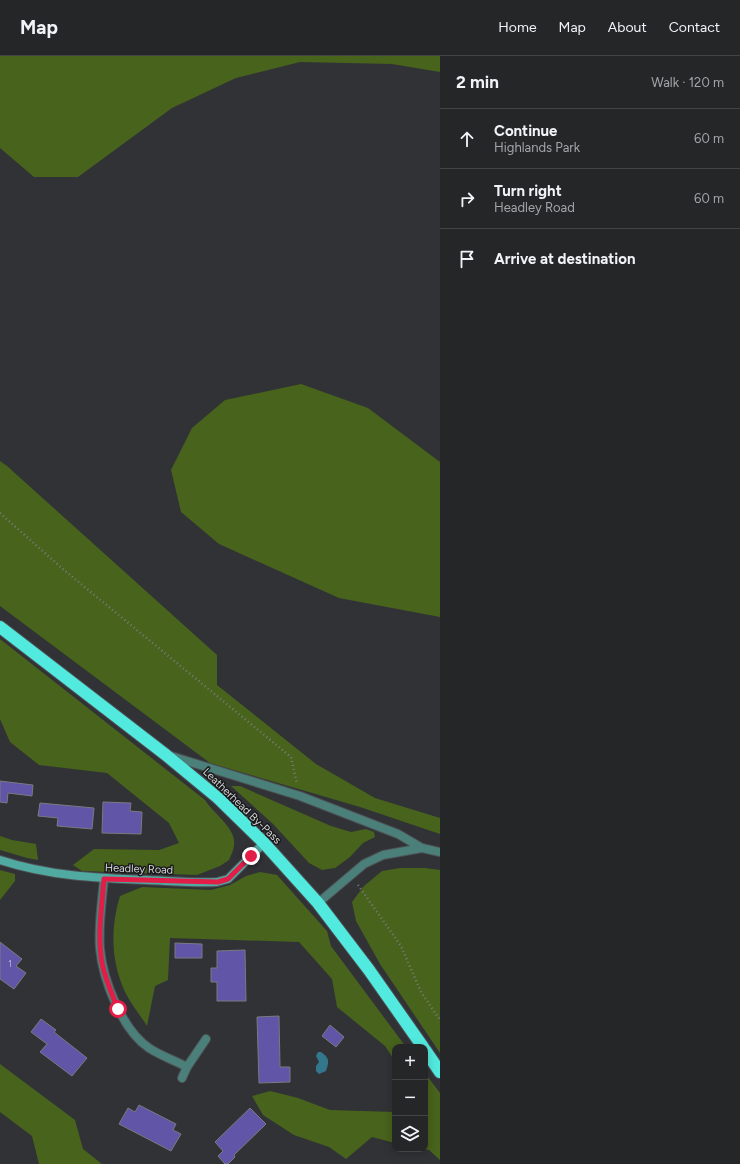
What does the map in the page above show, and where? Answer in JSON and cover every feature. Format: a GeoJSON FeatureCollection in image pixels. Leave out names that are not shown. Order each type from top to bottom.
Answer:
{"type":"FeatureCollection","features":[{"type":"Feature","properties":{"kind":"highway","name":"Leatherhead By-Pass"},"geometry":{"type":"LineString","coordinates":[[0,627],[166,755],[218,798],[264,843],[318,903],[369,970],[421,1044]]}},
{"type":"Feature","properties":{"kind":"highway"},"geometry":{"type":"LineString","coordinates":[[428,1054],[440,1072]]}},
{"type":"Feature","properties":{"kind":"street"},"geometry":{"type":"LineString","coordinates":[[166,755],[300,796],[398,834],[422,848],[440,852]]}},
{"type":"Feature","properties":{"kind":"street","name":"Headley Road"},"geometry":{"type":"LineString","coordinates":[[0,860],[51,873],[104,879],[218,882],[228,879],[264,843]]}},
{"type":"Feature","properties":{"kind":"street"},"geometry":{"type":"LineString","coordinates":[[318,903],[364,864],[383,855],[422,848]]}},
{"type":"Feature","properties":{"kind":"street"},"geometry":{"type":"LineString","coordinates":[[104,879],[100,948],[107,983],[116,1004],[135,1036],[149,1048],[187,1067]]}},
{"type":"Feature","properties":{"kind":"street"},"geometry":{"type":"LineString","coordinates":[[182,1078],[187,1067],[206,1039]]}},
{"type":"Feature","properties":{"kind":"path"},"geometry":{"type":"LineString","coordinates":[[0,513],[64,570],[291,757],[300,796]]}},
{"type":"Feature","properties":{"kind":"path"},"geometry":{"type":"LineString","coordinates":[[351,874],[401,946],[422,992],[440,1020]]}},
{"type":"Feature","properties":{"kind":"green space"},"geometry":{"type":"Polygon","coordinates":[[[0,56],[440,56],[440,72],[392,64],[300,62],[236,78],[172,108],[78,177],[34,177],[0,148],[0,56]]]}},
{"type":"Feature","properties":{"kind":"green space"},"geometry":{"type":"Polygon","coordinates":[[[301,384],[368,408],[440,462],[440,617],[339,598],[219,544],[181,512],[171,470],[192,428],[225,400],[301,384]]]}},
{"type":"Feature","properties":{"kind":"green space"},"geometry":{"type":"Polygon","coordinates":[[[0,461],[217,655],[217,685],[316,764],[375,798],[440,818],[440,834],[360,807],[210,763],[0,606],[0,461]]]}},
{"type":"Feature","properties":{"kind":"green space"},"geometry":{"type":"Polygon","coordinates":[[[0,639],[205,800],[224,821],[232,833],[234,847],[229,860],[220,866],[197,875],[82,871],[73,865],[94,849],[159,850],[179,843],[169,823],[107,773],[39,765],[10,742],[0,719],[0,639]]]}},
{"type":"Feature","properties":{"kind":"green space"},"geometry":{"type":"Polygon","coordinates":[[[231,786],[240,786],[331,826],[351,832],[366,829],[374,832],[375,837],[363,843],[350,857],[335,868],[322,870],[309,863],[273,824],[231,786]]]}},
{"type":"Feature","properties":{"kind":"green space"},"geometry":{"type":"Polygon","coordinates":[[[0,836],[12,840],[36,844],[38,860],[0,850],[0,836]]]}},
{"type":"Feature","properties":{"kind":"green space"},"geometry":{"type":"Polygon","coordinates":[[[400,868],[425,868],[440,870],[440,1053],[380,964],[356,921],[352,902],[364,886],[382,871],[400,868]]]}},
{"type":"Feature","properties":{"kind":"green space"},"geometry":{"type":"Polygon","coordinates":[[[0,870],[15,874],[15,881],[0,900],[0,870]]]}},
{"type":"Feature","properties":{"kind":"green space"},"geometry":{"type":"Polygon","coordinates":[[[260,872],[277,875],[327,931],[331,946],[404,1044],[392,1044],[392,1056],[385,1046],[337,1007],[332,979],[299,942],[170,938],[168,980],[155,986],[147,1026],[125,992],[117,969],[113,933],[120,896],[142,887],[211,890],[230,885],[246,876],[260,872]]]}},
{"type":"Feature","properties":{"kind":"green space"},"geometry":{"type":"Polygon","coordinates":[[[0,1064],[75,1120],[83,1149],[102,1164],[39,1164],[32,1136],[0,1112],[0,1064]]]}},
{"type":"Feature","properties":{"kind":"green space"},"geometry":{"type":"Polygon","coordinates":[[[428,1077],[440,1093],[440,1160],[429,1150],[428,1077]]]}},
{"type":"Feature","properties":{"kind":"green space"},"geometry":{"type":"Polygon","coordinates":[[[270,1091],[298,1098],[330,1110],[392,1112],[392,1142],[372,1137],[346,1159],[329,1147],[294,1135],[263,1115],[252,1096],[270,1091]]]}},
{"type":"Feature","properties":{"kind":"water"},"geometry":{"type":"Polygon","coordinates":[[[318,1052],[321,1052],[326,1056],[328,1063],[326,1071],[319,1074],[316,1071],[316,1066],[319,1062],[316,1056],[318,1052]]]}},
{"type":"Feature","properties":{"kind":"building"},"geometry":{"type":"Polygon","coordinates":[[[0,781],[33,785],[32,796],[8,793],[7,803],[0,802],[0,781]]]}},
{"type":"Feature","properties":{"kind":"building"},"geometry":{"type":"Polygon","coordinates":[[[103,802],[131,803],[130,811],[142,812],[141,834],[102,833],[103,802]]]}},
{"type":"Feature","properties":{"kind":"building"},"geometry":{"type":"Polygon","coordinates":[[[40,803],[94,808],[92,829],[57,826],[58,818],[38,816],[40,803]]]}},
{"type":"Feature","properties":{"kind":"building"},"geometry":{"type":"Polygon","coordinates":[[[0,942],[22,959],[16,966],[26,973],[14,989],[0,979],[0,942]]]}},
{"type":"Feature","properties":{"kind":"building"},"geometry":{"type":"Polygon","coordinates":[[[175,943],[202,944],[202,958],[175,958],[175,943]]]}},
{"type":"Feature","properties":{"kind":"building"},"geometry":{"type":"Polygon","coordinates":[[[245,950],[246,1001],[217,1001],[217,982],[211,982],[211,968],[217,968],[217,951],[245,950]]]}},
{"type":"Feature","properties":{"kind":"building"},"geometry":{"type":"Polygon","coordinates":[[[279,1016],[280,1067],[290,1067],[290,1082],[259,1083],[257,1017],[279,1016]]]}},
{"type":"Feature","properties":{"kind":"building"},"geometry":{"type":"Polygon","coordinates":[[[41,1019],[56,1030],[54,1032],[87,1058],[72,1076],[40,1052],[47,1044],[31,1032],[41,1019]]]}},
{"type":"Feature","properties":{"kind":"building"},"geometry":{"type":"Polygon","coordinates":[[[330,1025],[344,1037],[336,1047],[322,1036],[330,1025]]]}},
{"type":"Feature","properties":{"kind":"building"},"geometry":{"type":"Polygon","coordinates":[[[139,1105],[176,1124],[173,1130],[181,1134],[171,1151],[119,1124],[128,1108],[135,1112],[139,1105]]]}},
{"type":"Feature","properties":{"kind":"building"},"geometry":{"type":"Polygon","coordinates":[[[250,1108],[266,1124],[234,1155],[235,1157],[228,1164],[225,1164],[218,1156],[223,1151],[215,1142],[250,1108]]]}},
{"type":"Feature","properties":{"kind":"route"},"geometry":{"type":"LineString","coordinates":[[118,1009],[107,983],[100,948],[104,879],[218,882],[228,879],[251,856]]}}]}
